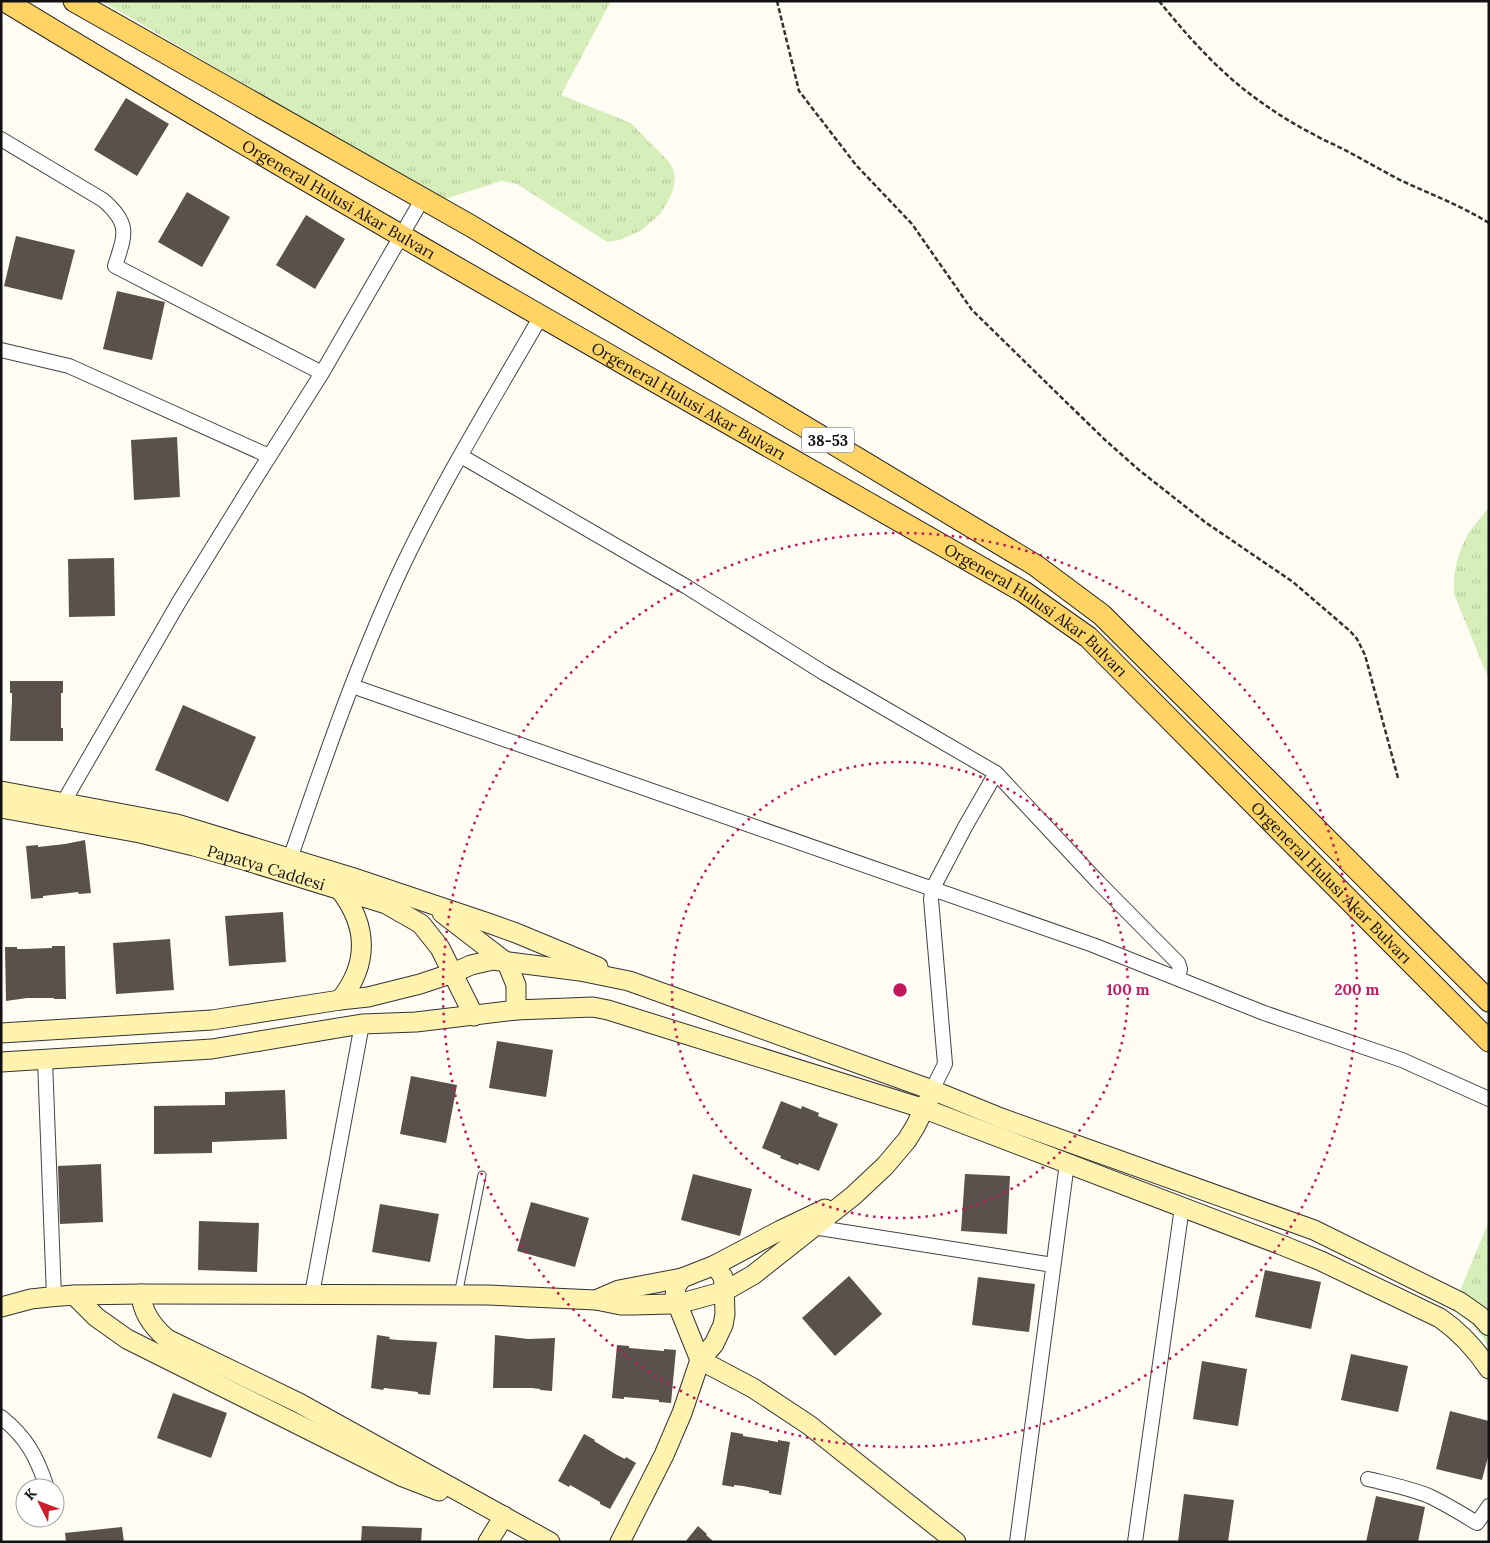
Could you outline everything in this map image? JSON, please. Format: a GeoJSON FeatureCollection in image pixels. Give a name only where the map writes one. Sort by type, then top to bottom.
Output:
{"type":"FeatureCollection","features":[{"type":"Feature","properties":{"kind":"main road","name":"Orgeneral Hulusi Akar Bulvarı"},"geometry":{"type":"LineString","coordinates":[[5,1],[182,108],[401,236],[1024,592],[1088,637],[1489,1041]]}},
{"type":"Feature","properties":{"kind":"main road","name":"Orgeneral Hulusi Akar Bulvarı"},"geometry":{"type":"LineString","coordinates":[[74,1],[471,226],[1035,565],[1102,615],[1489,1001]]}},
{"type":"Feature","properties":{"kind":"street"},"geometry":{"type":"LineString","coordinates":[[1,139],[103,200],[111,207],[118,215],[125,232],[115,266],[322,373]]}},
{"type":"Feature","properties":{"kind":"street"},"geometry":{"type":"LineString","coordinates":[[63,803],[179,602],[322,373],[423,198]]}},
{"type":"Feature","properties":{"kind":"street"},"geometry":{"type":"LineString","coordinates":[[290,859],[321,768],[352,686],[403,566],[433,505],[541,316]]}},
{"type":"Feature","properties":{"kind":"street"},"geometry":{"type":"LineString","coordinates":[[1,350],[69,366],[269,456]]}},
{"type":"Feature","properties":{"kind":"street"},"geometry":{"type":"LineString","coordinates":[[461,456],[687,588],[824,673],[996,773],[1178,962],[1180,969],[1178,978]]}},
{"type":"Feature","properties":{"kind":"street"},"geometry":{"type":"LineString","coordinates":[[352,686],[1093,945],[1264,1012],[1402,1060],[1489,1098]]}},
{"type":"Feature","properties":{"kind":"street"},"geometry":{"type":"LineString","coordinates":[[1,1307],[31,1299],[74,1295],[141,1294],[458,1295],[596,1300],[627,1305],[676,1303],[707,1297],[724,1291],[753,1275],[853,1196],[885,1166],[907,1140],[925,1109],[945,1064],[931,899],[933,888],[996,773]]}},
{"type":"Feature","properties":{"kind":"street","name":"Papatya Caddesi"},"geometry":{"type":"LineString","coordinates":[[1,791],[177,824],[516,933],[629,981]]}},
{"type":"Feature","properties":{"kind":"street","name":"Papatya Caddesi"},"geometry":{"type":"LineString","coordinates":[[1,808],[140,833],[194,846],[247,860],[386,904],[421,924],[440,948],[474,1016]]}},
{"type":"Feature","properties":{"kind":"street"},"geometry":{"type":"LineString","coordinates":[[340,890],[355,913],[362,939],[362,953],[359,966],[348,990],[340,1000]]}},
{"type":"Feature","properties":{"kind":"street"},"geometry":{"type":"LineString","coordinates":[[430,904],[507,962],[516,985],[516,1010]]}},
{"type":"Feature","properties":{"kind":"street"},"geometry":{"type":"LineString","coordinates":[[1,1033],[212,1020],[368,997],[420,984],[471,965],[493,960],[580,971],[629,981],[932,1090],[1001,1118],[1314,1230],[1460,1302],[1480,1316],[1489,1326]]}},
{"type":"Feature","properties":{"kind":"street"},"geometry":{"type":"LineString","coordinates":[[1,1062],[212,1048],[362,1024],[416,1022],[516,1010],[593,1007],[608,1010],[925,1109],[1320,1260],[1440,1318],[1466,1339],[1489,1369]]}},
{"type":"Feature","properties":{"kind":"street"},"geometry":{"type":"LineString","coordinates":[[312,1294],[362,1024]]}},
{"type":"Feature","properties":{"kind":"street"},"geometry":{"type":"LineString","coordinates":[[45,1060],[54,1297]]}},
{"type":"Feature","properties":{"kind":"street"},"geometry":{"type":"LineString","coordinates":[[1017,1542],[1067,1163]]}},
{"type":"Feature","properties":{"kind":"street"},"geometry":{"type":"LineString","coordinates":[[596,1300],[619,1290],[682,1278],[716,1265],[781,1230],[853,1196]]}},
{"type":"Feature","properties":{"kind":"street"},"geometry":{"type":"LineString","coordinates":[[1135,1542],[1182,1207]]}},
{"type":"Feature","properties":{"kind":"street"},"geometry":{"type":"LineString","coordinates":[[813,1227],[1053,1265]]}},
{"type":"Feature","properties":{"kind":"street"},"geometry":{"type":"LineString","coordinates":[[620,1542],[672,1436],[700,1360],[714,1344],[723,1325],[725,1314],[723,1278],[716,1265]]}},
{"type":"Feature","properties":{"kind":"street"},"geometry":{"type":"LineString","coordinates":[[682,1278],[675,1292],[676,1303],[700,1360],[753,1388],[810,1425],[956,1542]]}},
{"type":"Feature","properties":{"kind":"street"},"geometry":{"type":"LineString","coordinates":[[141,1294],[146,1316],[167,1339],[299,1403],[550,1542]]}},
{"type":"Feature","properties":{"kind":"street"},"geometry":{"type":"LineString","coordinates":[[74,1295],[96,1317],[127,1340],[403,1477],[504,1516]]}},
{"type":"Feature","properties":{"kind":"street"},"geometry":{"type":"LineString","coordinates":[[1,1418],[16,1430],[33,1452],[44,1478]]}},
{"type":"Feature","properties":{"kind":"street"},"geometry":{"type":"LineString","coordinates":[[1368,1479],[1404,1487],[1428,1495],[1477,1523],[1489,1506]]}},
{"type":"Feature","properties":{"kind":"street"},"geometry":{"type":"LineString","coordinates":[[488,1542],[504,1516]]}},
{"type":"Feature","properties":{"kind":"lane"},"geometry":{"type":"LineString","coordinates":[[458,1295],[482,1175]]}},
{"type":"Feature","properties":{"kind":"path"},"geometry":{"type":"LineString","coordinates":[[777,1],[799,91],[856,165],[912,224],[972,310],[1104,439],[1140,470],[1205,522],[1293,582],[1357,639],[1365,655],[1398,778]]}},
{"type":"Feature","properties":{"kind":"path"},"geometry":{"type":"LineString","coordinates":[[1159,1],[1190,38],[1216,64],[1244,89],[1269,107],[1314,135],[1401,180],[1452,202],[1489,223]]}},
{"type":"Feature","properties":{"kind":"green space"},"geometry":{"type":"Polygon","coordinates":[[[102,1],[611,1],[561,95],[631,123],[669,162],[675,177],[673,190],[660,214],[642,230],[620,240],[607,242],[517,184],[501,181],[442,200],[102,1]]]}},
{"type":"Feature","properties":{"kind":"green space"},"geometry":{"type":"Polygon","coordinates":[[[1489,507],[1489,680],[1454,594],[1454,577],[1462,546],[1469,532],[1489,507]]]}},
{"type":"Feature","properties":{"kind":"green space"},"geometry":{"type":"Polygon","coordinates":[[[1489,1221],[1489,1348],[1474,1326],[1452,1310],[1489,1221]]]}},
{"type":"Feature","properties":{"kind":"building"},"geometry":{"type":"Polygon","coordinates":[[[126,98],[169,124],[137,176],[94,150],[126,98]]]}},
{"type":"Feature","properties":{"kind":"building"},"geometry":{"type":"Polygon","coordinates":[[[187,192],[230,217],[202,267],[158,242],[187,192]]]}},
{"type":"Feature","properties":{"kind":"building"},"geometry":{"type":"Polygon","coordinates":[[[306,215],[345,239],[315,289],[276,265],[306,215]]]}},
{"type":"Feature","properties":{"kind":"building"},"geometry":{"type":"Polygon","coordinates":[[[16,236],[75,250],[62,300],[4,286],[16,236]]]}},
{"type":"Feature","properties":{"kind":"building"},"geometry":{"type":"Polygon","coordinates":[[[117,291],[165,302],[152,360],[103,349],[117,291]]]}},
{"type":"Feature","properties":{"kind":"building"},"geometry":{"type":"Polygon","coordinates":[[[177,437],[180,497],[134,500],[131,440],[177,437]]]}},
{"type":"Feature","properties":{"kind":"building"},"geometry":{"type":"Polygon","coordinates":[[[114,558],[115,616],[69,617],[68,559],[114,558]]]}},
{"type":"Feature","properties":{"kind":"building"},"geometry":{"type":"Polygon","coordinates":[[[10,681],[63,681],[61,728],[63,728],[63,741],[10,741],[12,693],[10,693],[10,681]]]}},
{"type":"Feature","properties":{"kind":"building"},"geometry":{"type":"Polygon","coordinates":[[[183,705],[256,737],[228,802],[155,770],[183,705]]]}},
{"type":"Feature","properties":{"kind":"building"},"geometry":{"type":"Polygon","coordinates":[[[85,840],[91,893],[79,894],[78,892],[31,899],[26,846],[38,845],[38,847],[85,840]]]}},
{"type":"Feature","properties":{"kind":"building"},"geometry":{"type":"Polygon","coordinates":[[[283,912],[286,962],[229,966],[225,916],[283,912]]]}},
{"type":"Feature","properties":{"kind":"building"},"geometry":{"type":"Polygon","coordinates":[[[170,939],[174,990],[116,994],[113,943],[170,939]]]}},
{"type":"Feature","properties":{"kind":"building"},"geometry":{"type":"Polygon","coordinates":[[[52,946],[65,946],[66,999],[27,998],[6,1001],[5,947],[25,949],[52,948],[52,946]]]}},
{"type":"Feature","properties":{"kind":"building"},"geometry":{"type":"Polygon","coordinates":[[[497,1041],[553,1050],[546,1097],[489,1088],[497,1041]]]}},
{"type":"Feature","properties":{"kind":"building"},"geometry":{"type":"Polygon","coordinates":[[[411,1076],[457,1085],[446,1143],[400,1134],[411,1076]]]}},
{"type":"Feature","properties":{"kind":"building"},"geometry":{"type":"Polygon","coordinates":[[[285,1090],[287,1139],[212,1142],[212,1153],[154,1154],[154,1106],[225,1105],[225,1092],[285,1090]]]}},
{"type":"Feature","properties":{"kind":"building"},"geometry":{"type":"Polygon","coordinates":[[[781,1101],[801,1109],[802,1106],[819,1113],[818,1116],[838,1124],[819,1171],[780,1158],[781,1156],[762,1148],[781,1101]]]}},
{"type":"Feature","properties":{"kind":"building"},"geometry":{"type":"Polygon","coordinates":[[[101,1164],[103,1222],[60,1224],[58,1166],[101,1164]]]}},
{"type":"Feature","properties":{"kind":"building"},"geometry":{"type":"Polygon","coordinates":[[[693,1174],[752,1189],[740,1236],[681,1220],[693,1174]]]}},
{"type":"Feature","properties":{"kind":"building"},"geometry":{"type":"Polygon","coordinates":[[[965,1174],[1010,1176],[1007,1234],[961,1231],[965,1174]]]}},
{"type":"Feature","properties":{"kind":"building"},"geometry":{"type":"Polygon","coordinates":[[[531,1202],[589,1218],[575,1267],[517,1251],[531,1202]]]}},
{"type":"Feature","properties":{"kind":"building"},"geometry":{"type":"Polygon","coordinates":[[[380,1204],[439,1214],[430,1262],[372,1252],[380,1204]]]}},
{"type":"Feature","properties":{"kind":"building"},"geometry":{"type":"Polygon","coordinates":[[[199,1221],[259,1223],[257,1272],[198,1270],[199,1221]]]}},
{"type":"Feature","properties":{"kind":"building"},"geometry":{"type":"Polygon","coordinates":[[[1265,1270],[1321,1282],[1311,1329],[1255,1317],[1265,1270]]]}},
{"type":"Feature","properties":{"kind":"building"},"geometry":{"type":"Polygon","coordinates":[[[849,1276],[882,1314],[835,1356],[802,1318],[849,1276]]]}},
{"type":"Feature","properties":{"kind":"building"},"geometry":{"type":"Polygon","coordinates":[[[978,1277],[1035,1284],[1029,1332],[972,1325],[978,1277]]]}},
{"type":"Feature","properties":{"kind":"building"},"geometry":{"type":"Polygon","coordinates":[[[377,1335],[390,1337],[389,1339],[437,1342],[430,1395],[410,1391],[371,1388],[377,1335]]]}},
{"type":"Feature","properties":{"kind":"building"},"geometry":{"type":"Polygon","coordinates":[[[495,1335],[528,1339],[555,1338],[552,1391],[532,1388],[493,1388],[495,1335]]]}},
{"type":"Feature","properties":{"kind":"building"},"geometry":{"type":"Polygon","coordinates":[[[617,1345],[664,1351],[664,1349],[676,1350],[671,1403],[624,1397],[624,1399],[612,1398],[617,1345]]]}},
{"type":"Feature","properties":{"kind":"building"},"geometry":{"type":"Polygon","coordinates":[[[1351,1354],[1408,1366],[1398,1412],[1341,1400],[1351,1354]]]}},
{"type":"Feature","properties":{"kind":"building"},"geometry":{"type":"Polygon","coordinates":[[[1202,1361],[1247,1369],[1238,1426],[1193,1419],[1202,1361]]]}},
{"type":"Feature","properties":{"kind":"building"},"geometry":{"type":"Polygon","coordinates":[[[173,1393],[227,1413],[211,1458],[157,1438],[173,1393]]]}},
{"type":"Feature","properties":{"kind":"building"},"geometry":{"type":"Polygon","coordinates":[[[1450,1411],[1489,1421],[1489,1453],[1482,1480],[1436,1469],[1450,1411]]]}},
{"type":"Feature","properties":{"kind":"building"},"geometry":{"type":"Polygon","coordinates":[[[731,1432],[778,1442],[778,1440],[790,1442],[781,1495],[743,1486],[722,1485],[731,1432]]]}},
{"type":"Feature","properties":{"kind":"building"},"geometry":{"type":"Polygon","coordinates":[[[584,1434],[617,1455],[625,1459],[626,1457],[636,1463],[610,1509],[570,1485],[569,1487],[558,1481],[584,1434]]]}},
{"type":"Feature","properties":{"kind":"building"},"geometry":{"type":"Polygon","coordinates":[[[1184,1494],[1234,1500],[1228,1542],[1178,1542],[1184,1494]]]}},
{"type":"Feature","properties":{"kind":"building"},"geometry":{"type":"Polygon","coordinates":[[[1376,1496],[1425,1507],[1418,1542],[1366,1542],[1376,1496]]]}},
{"type":"Feature","properties":{"kind":"building"},"geometry":{"type":"Polygon","coordinates":[[[362,1526],[422,1528],[421,1542],[361,1542],[362,1526]]]}},
{"type":"Feature","properties":{"kind":"building"},"geometry":{"type":"Polygon","coordinates":[[[698,1526],[706,1535],[714,1542],[685,1542],[698,1526]]]}},
{"type":"Feature","properties":{"kind":"building"},"geometry":{"type":"Polygon","coordinates":[[[122,1527],[124,1542],[66,1542],[65,1533],[122,1527]]]}}]}
